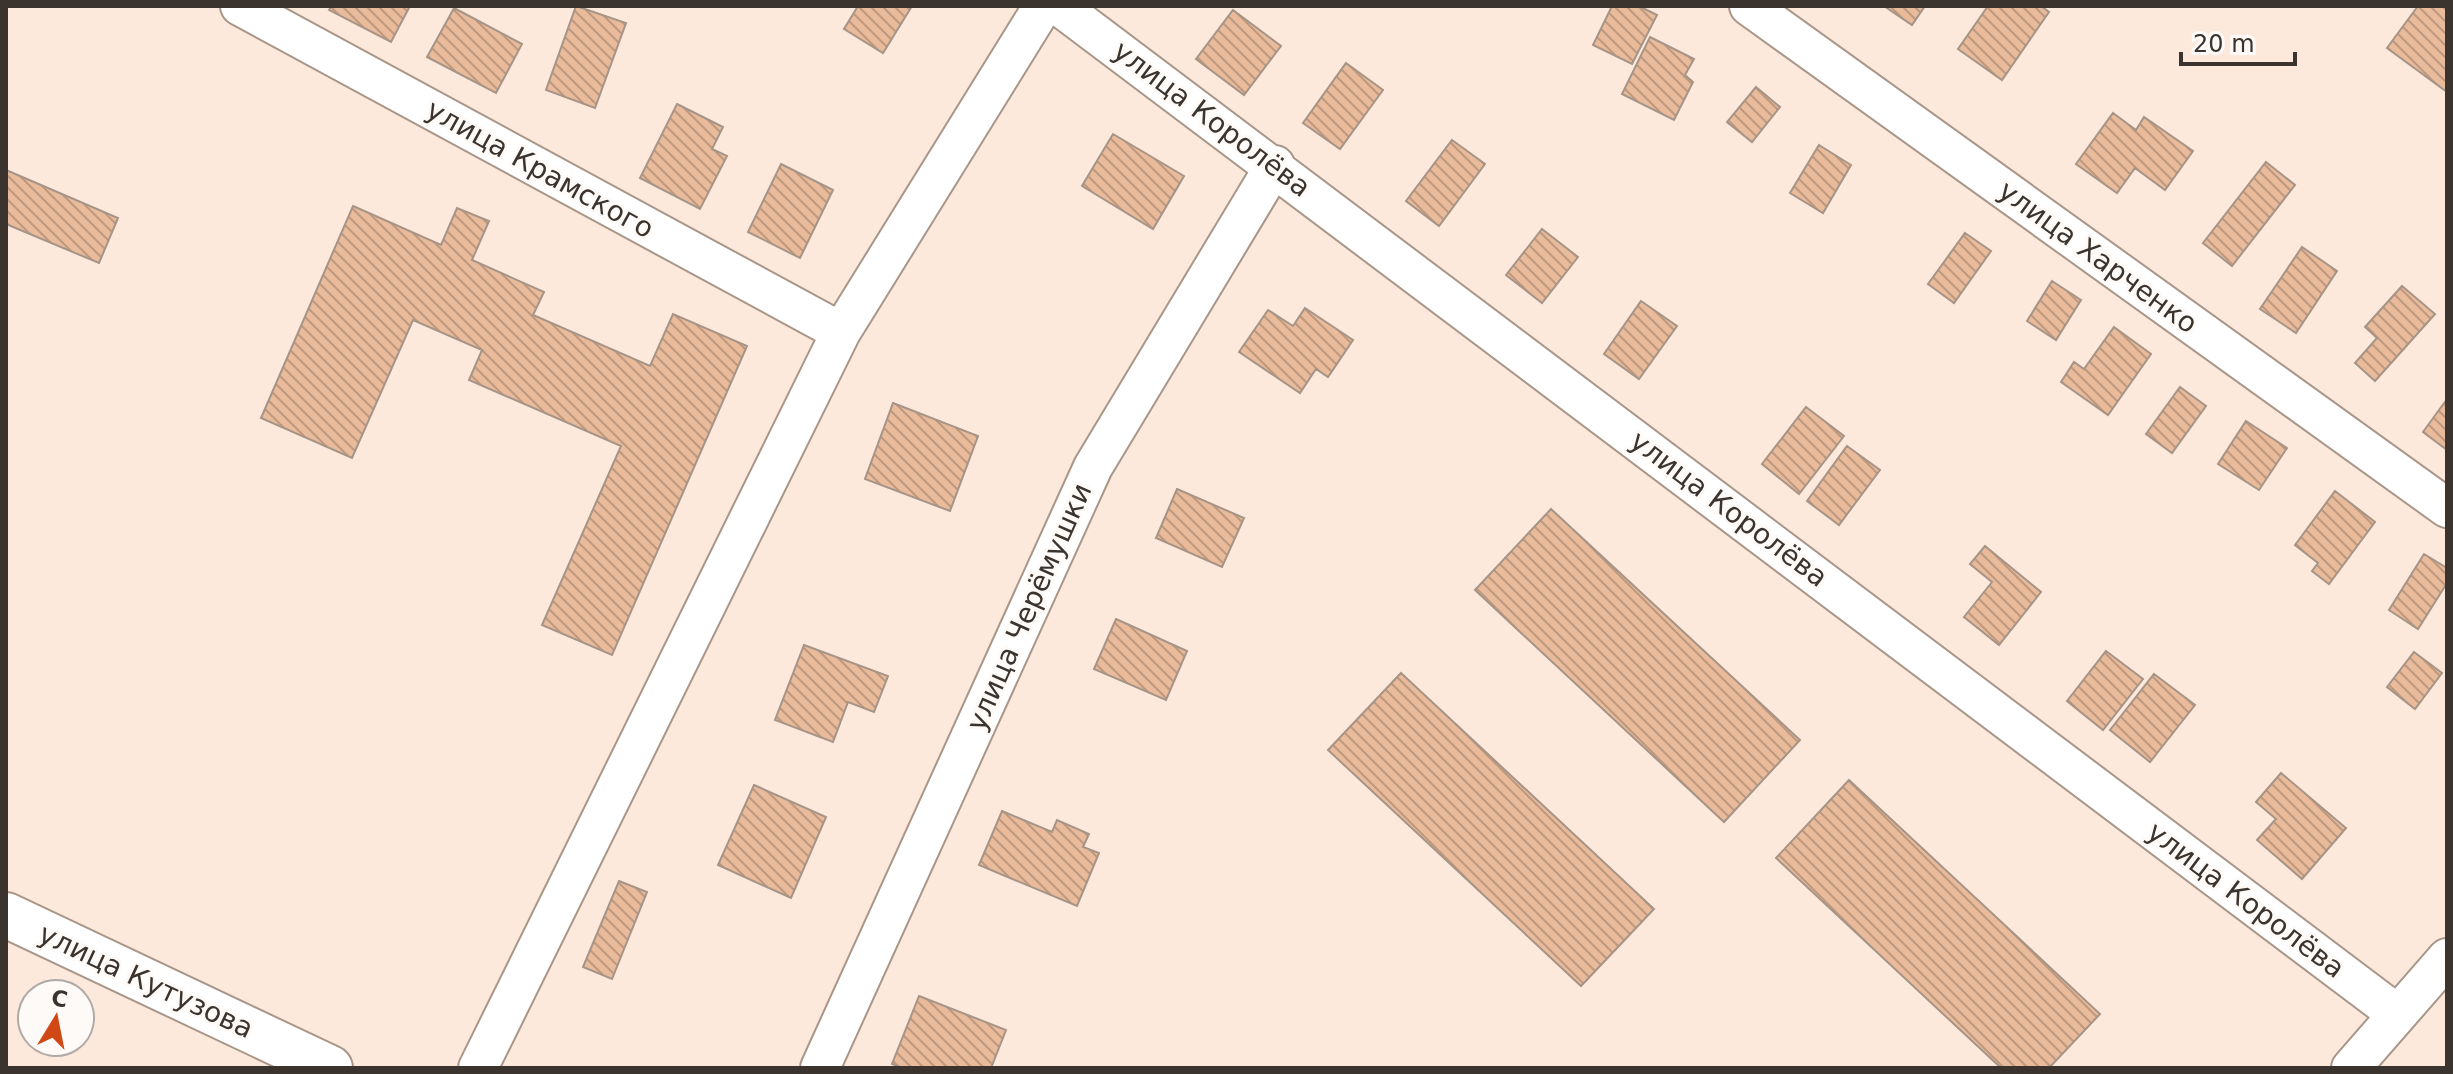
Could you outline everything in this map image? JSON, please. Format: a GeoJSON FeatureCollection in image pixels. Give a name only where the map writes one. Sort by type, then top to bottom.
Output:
{"type":"FeatureCollection","features":[{"type":"Feature","properties":{"kind":"main road","name":"улица Кутузова"},"geometry":{"type":"LineString","coordinates":[[6,915],[330,1068]]}},
{"type":"Feature","properties":{"kind":"street","name":"улица Крамского"},"geometry":{"type":"LineString","coordinates":[[240,6],[841,332]]}},
{"type":"Feature","properties":{"kind":"street"},"geometry":{"type":"LineString","coordinates":[[478,1068],[841,332],[1043,6]]}},
{"type":"Feature","properties":{"kind":"street","name":"улица Королёва"},"geometry":{"type":"LineString","coordinates":[[1059,6],[1275,165],[2397,1014]]}},
{"type":"Feature","properties":{"kind":"street","name":"улица Харченко"},"geometry":{"type":"LineString","coordinates":[[1749,6],[2447,508]]}},
{"type":"Feature","properties":{"kind":"street","name":"улица Черёмушки"},"geometry":{"type":"LineString","coordinates":[[820,1068],[1093,467],[1275,165]]}},
{"type":"Feature","properties":{"kind":"street"},"geometry":{"type":"LineString","coordinates":[[2351,1068],[2447,958]]}},
{"type":"Feature","properties":{"kind":"building"},"geometry":{"type":"Polygon","coordinates":[[[332,6],[410,6],[391,42],[329,10],[332,6]]]}},
{"type":"Feature","properties":{"kind":"building"},"geometry":{"type":"Polygon","coordinates":[[[576,6],[626,23],[595,108],[546,90],[576,6]]]}},
{"type":"Feature","properties":{"kind":"building"},"geometry":{"type":"Polygon","coordinates":[[[858,6],[912,6],[883,53],[844,29],[858,6]]]}},
{"type":"Feature","properties":{"kind":"building"},"geometry":{"type":"Polygon","coordinates":[[[1612,6],[1639,6],[1657,15],[1632,64],[1593,45],[1612,6]]]}},
{"type":"Feature","properties":{"kind":"building"},"geometry":{"type":"Polygon","coordinates":[[[1884,6],[1925,6],[1912,25],[1884,6]]]}},
{"type":"Feature","properties":{"kind":"building"},"geometry":{"type":"Polygon","coordinates":[[[1988,6],[2041,6],[2049,12],[2002,80],[1958,49],[1988,6]]]}},
{"type":"Feature","properties":{"kind":"building"},"geometry":{"type":"Polygon","coordinates":[[[2418,6],[2447,6],[2447,92],[2387,48],[2418,6]]]}},
{"type":"Feature","properties":{"kind":"building"},"geometry":{"type":"Polygon","coordinates":[[[454,8],[522,44],[496,93],[427,57],[454,8]]]}},
{"type":"Feature","properties":{"kind":"building"},"geometry":{"type":"Polygon","coordinates":[[[1233,10],[1281,46],[1244,95],[1196,59],[1233,10]]]}},
{"type":"Feature","properties":{"kind":"building"},"geometry":{"type":"Polygon","coordinates":[[[1650,37],[1694,59],[1685,75],[1693,82],[1674,120],[1622,94],[1650,37]]]}},
{"type":"Feature","properties":{"kind":"building"},"geometry":{"type":"Polygon","coordinates":[[[1346,63],[1383,90],[1340,149],[1303,123],[1346,63]]]}},
{"type":"Feature","properties":{"kind":"building"},"geometry":{"type":"Polygon","coordinates":[[[1756,87],[1780,107],[1752,142],[1727,122],[1756,87]]]}},
{"type":"Feature","properties":{"kind":"building"},"geometry":{"type":"Polygon","coordinates":[[[677,104],[723,127],[712,149],[727,156],[700,209],[640,178],[677,104]]]}},
{"type":"Feature","properties":{"kind":"building"},"geometry":{"type":"Polygon","coordinates":[[[2113,113],[2136,130],[2144,117],[2193,151],[2165,190],[2135,168],[2117,193],[2076,164],[2113,113]]]}},
{"type":"Feature","properties":{"kind":"building"},"geometry":{"type":"Polygon","coordinates":[[[1113,134],[1184,176],[1153,229],[1082,186],[1113,134]]]}},
{"type":"Feature","properties":{"kind":"building"},"geometry":{"type":"Polygon","coordinates":[[[1452,140],[1485,164],[1439,226],[1406,201],[1452,140]]]}},
{"type":"Feature","properties":{"kind":"building"},"geometry":{"type":"Polygon","coordinates":[[[1819,145],[1851,165],[1823,213],[1790,193],[1819,145]]]}},
{"type":"Feature","properties":{"kind":"building"},"geometry":{"type":"Polygon","coordinates":[[[2266,162],[2295,185],[2232,266],[2203,243],[2266,162]]]}},
{"type":"Feature","properties":{"kind":"building"},"geometry":{"type":"Polygon","coordinates":[[[781,164],[833,190],[800,258],[748,232],[781,164]]]}},
{"type":"Feature","properties":{"kind":"building"},"geometry":{"type":"Polygon","coordinates":[[[6,170],[118,218],[99,263],[6,224],[6,170]]]}},
{"type":"Feature","properties":{"kind":"building"},"geometry":{"type":"Polygon","coordinates":[[[353,206],[441,245],[457,208],[489,221],[472,260],[544,292],[533,315],[650,366],[673,314],[747,346],[612,655],[542,625],[621,446],[469,380],[482,350],[413,320],[352,458],[261,418],[353,206]]]}},
{"type":"Feature","properties":{"kind":"building"},"geometry":{"type":"Polygon","coordinates":[[[1542,229],[1578,257],[1542,303],[1506,275],[1542,229]]]}},
{"type":"Feature","properties":{"kind":"building"},"geometry":{"type":"Polygon","coordinates":[[[1965,233],[1991,251],[1954,303],[1928,284],[1965,233]]]}},
{"type":"Feature","properties":{"kind":"building"},"geometry":{"type":"Polygon","coordinates":[[[2302,247],[2337,271],[2296,333],[2260,309],[2302,247]]]}},
{"type":"Feature","properties":{"kind":"building"},"geometry":{"type":"Polygon","coordinates":[[[2052,281],[2081,300],[2056,340],[2027,321],[2052,281]]]}},
{"type":"Feature","properties":{"kind":"building"},"geometry":{"type":"Polygon","coordinates":[[[2402,286],[2435,314],[2375,381],[2355,363],[2377,338],[2365,327],[2402,286]]]}},
{"type":"Feature","properties":{"kind":"building"},"geometry":{"type":"Polygon","coordinates":[[[1641,301],[1677,326],[1639,379],[1604,354],[1641,301]]]}},
{"type":"Feature","properties":{"kind":"building"},"geometry":{"type":"Polygon","coordinates":[[[1305,308],[1353,340],[1328,377],[1316,369],[1300,393],[1239,352],[1268,310],[1293,326],[1305,308]]]}},
{"type":"Feature","properties":{"kind":"building"},"geometry":{"type":"Polygon","coordinates":[[[2114,327],[2151,354],[2108,415],[2061,382],[2074,362],[2084,369],[2114,327]]]}},
{"type":"Feature","properties":{"kind":"building"},"geometry":{"type":"Polygon","coordinates":[[[2180,387],[2206,406],[2172,453],[2146,434],[2180,387]]]}},
{"type":"Feature","properties":{"kind":"building"},"geometry":{"type":"Polygon","coordinates":[[[2447,399],[2447,450],[2423,432],[2447,399]]]}},
{"type":"Feature","properties":{"kind":"building"},"geometry":{"type":"Polygon","coordinates":[[[893,403],[978,436],[950,511],[865,479],[893,403]]]}},
{"type":"Feature","properties":{"kind":"building"},"geometry":{"type":"Polygon","coordinates":[[[1806,407],[1844,436],[1799,494],[1762,464],[1806,407]]]}},
{"type":"Feature","properties":{"kind":"building"},"geometry":{"type":"Polygon","coordinates":[[[2246,421],[2287,448],[2259,490],[2218,464],[2246,421]]]}},
{"type":"Feature","properties":{"kind":"building"},"geometry":{"type":"Polygon","coordinates":[[[1847,446],[1880,470],[1839,525],[1807,501],[1847,446]]]}},
{"type":"Feature","properties":{"kind":"building"},"geometry":{"type":"Polygon","coordinates":[[[1177,489],[1244,518],[1222,567],[1156,538],[1177,489]]]}},
{"type":"Feature","properties":{"kind":"building"},"geometry":{"type":"Polygon","coordinates":[[[2335,491],[2375,522],[2329,584],[2312,571],[2318,563],[2295,545],[2335,491]]]}},
{"type":"Feature","properties":{"kind":"building"},"geometry":{"type":"Polygon","coordinates":[[[1551,509],[1800,740],[1724,822],[1475,590],[1551,509]]]}},
{"type":"Feature","properties":{"kind":"building"},"geometry":{"type":"Polygon","coordinates":[[[1985,546],[2041,592],[1999,645],[1964,617],[1992,582],[1970,564],[1985,546]]]}},
{"type":"Feature","properties":{"kind":"building"},"geometry":{"type":"Polygon","coordinates":[[[2424,554],[2447,568],[2447,583],[2418,629],[2389,610],[2424,554]]]}},
{"type":"Feature","properties":{"kind":"building"},"geometry":{"type":"Polygon","coordinates":[[[1116,619],[1187,651],[1166,700],[1094,669],[1116,619]]]}},
{"type":"Feature","properties":{"kind":"building"},"geometry":{"type":"Polygon","coordinates":[[[804,645],[888,676],[874,712],[848,702],[833,742],[775,720],[804,645]]]}},
{"type":"Feature","properties":{"kind":"building"},"geometry":{"type":"Polygon","coordinates":[[[2106,651],[2143,679],[2103,730],[2067,701],[2106,651]]]}},
{"type":"Feature","properties":{"kind":"building"},"geometry":{"type":"Polygon","coordinates":[[[2414,652],[2442,673],[2415,709],[2387,687],[2414,652]]]}},
{"type":"Feature","properties":{"kind":"building"},"geometry":{"type":"Polygon","coordinates":[[[1401,673],[1654,909],[1581,986],[1328,750],[1401,673]]]}},
{"type":"Feature","properties":{"kind":"building"},"geometry":{"type":"Polygon","coordinates":[[[2154,674],[2195,705],[2150,762],[2110,730],[2154,674]]]}},
{"type":"Feature","properties":{"kind":"building"},"geometry":{"type":"Polygon","coordinates":[[[2281,773],[2346,828],[2302,879],[2257,840],[2276,819],[2256,802],[2281,773]]]}},
{"type":"Feature","properties":{"kind":"building"},"geometry":{"type":"Polygon","coordinates":[[[1849,780],[2100,1014],[2049,1068],[2001,1068],[1776,858],[1849,780]]]}},
{"type":"Feature","properties":{"kind":"building"},"geometry":{"type":"Polygon","coordinates":[[[754,785],[826,817],[791,898],[718,865],[754,785]]]}},
{"type":"Feature","properties":{"kind":"building"},"geometry":{"type":"Polygon","coordinates":[[[1002,811],[1052,832],[1057,820],[1089,834],[1083,847],[1099,853],[1077,906],[979,865],[1002,811]]]}},
{"type":"Feature","properties":{"kind":"building"},"geometry":{"type":"Polygon","coordinates":[[[619,881],[647,892],[612,979],[583,967],[619,881]]]}},
{"type":"Feature","properties":{"kind":"building"},"geometry":{"type":"Polygon","coordinates":[[[919,996],[1006,1030],[991,1068],[903,1068],[892,1064],[919,996]]]}}]}
